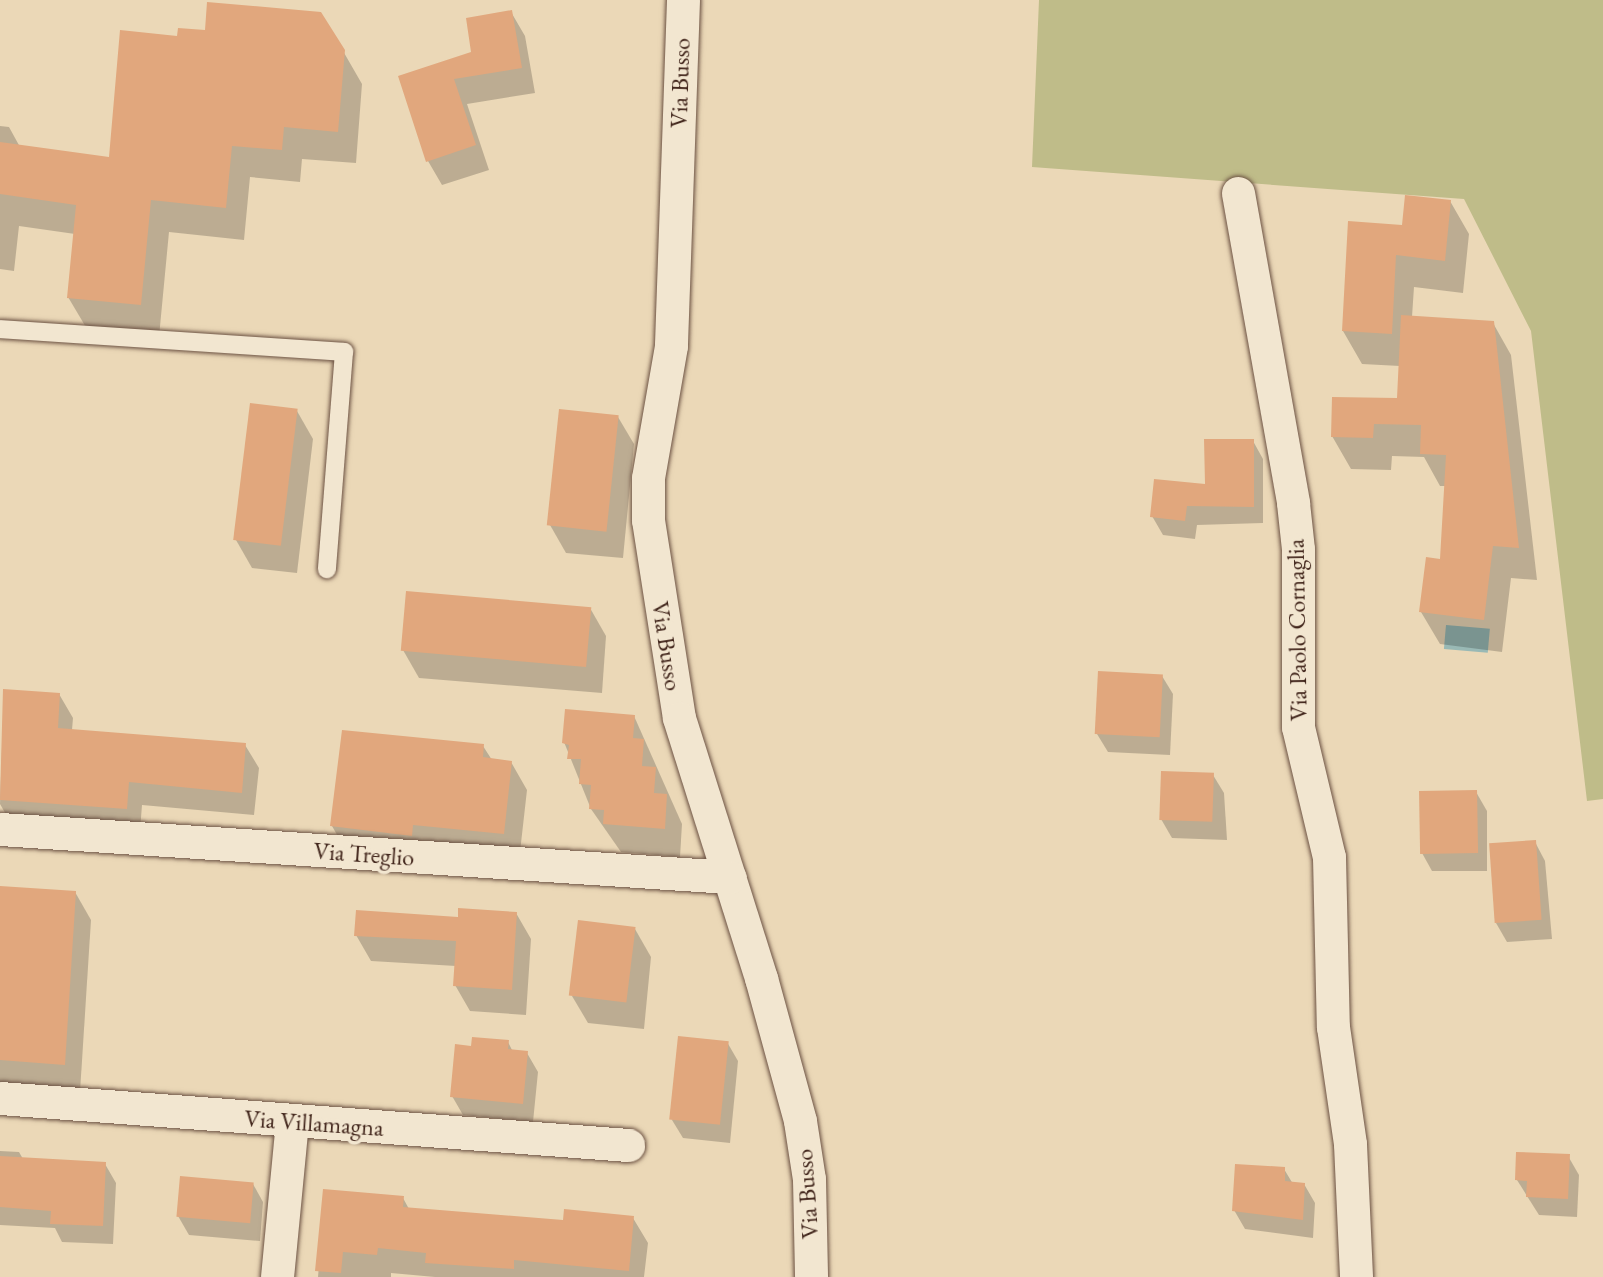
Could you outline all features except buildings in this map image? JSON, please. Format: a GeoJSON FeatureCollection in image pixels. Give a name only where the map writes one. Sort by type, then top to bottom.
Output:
{"type":"FeatureCollection","features":[{"type":"Feature","properties":{"kind":"street","name":"Via Busso"},"geometry":{"type":"LineString","coordinates":[[683,0],[671,345],[650,458],[647,511],[679,718],[729,877],[801,1128],[809,1179],[811,1277]]}},
{"type":"Feature","properties":{"kind":"street","name":"Via Paolo Cornaglia"},"geometry":{"type":"LineString","coordinates":[[1238,193],[1293,503],[1298,549],[1298,727],[1329,857],[1333,1027],[1350,1144],[1356,1277]]}},
{"type":"Feature","properties":{"kind":"street","name":"Via Treglio"},"geometry":{"type":"LineString","coordinates":[[0,829],[729,877]]}},
{"type":"Feature","properties":{"kind":"street","name":"Via Villamagna"},"geometry":{"type":"LineString","coordinates":[[0,1098],[292,1122],[628,1145]]}},
{"type":"Feature","properties":{"kind":"street"},"geometry":{"type":"LineString","coordinates":[[277,1277],[292,1122]]}},
{"type":"Feature","properties":{"kind":"lane"},"geometry":{"type":"LineString","coordinates":[[0,330],[344,352],[327,569]]}},
{"type":"Feature","properties":{"kind":"shaded area"},"geometry":{"type":"Polygon","coordinates":[[[1039,0],[1603,0],[1603,799],[1587,801],[1531,331],[1464,199],[1032,167],[1039,0]]]}},
{"type":"Feature","properties":{"kind":"water"},"geometry":{"type":"Polygon","coordinates":[[[1446,625],[1490,629],[1488,653],[1444,649],[1446,625]]]}}]}
